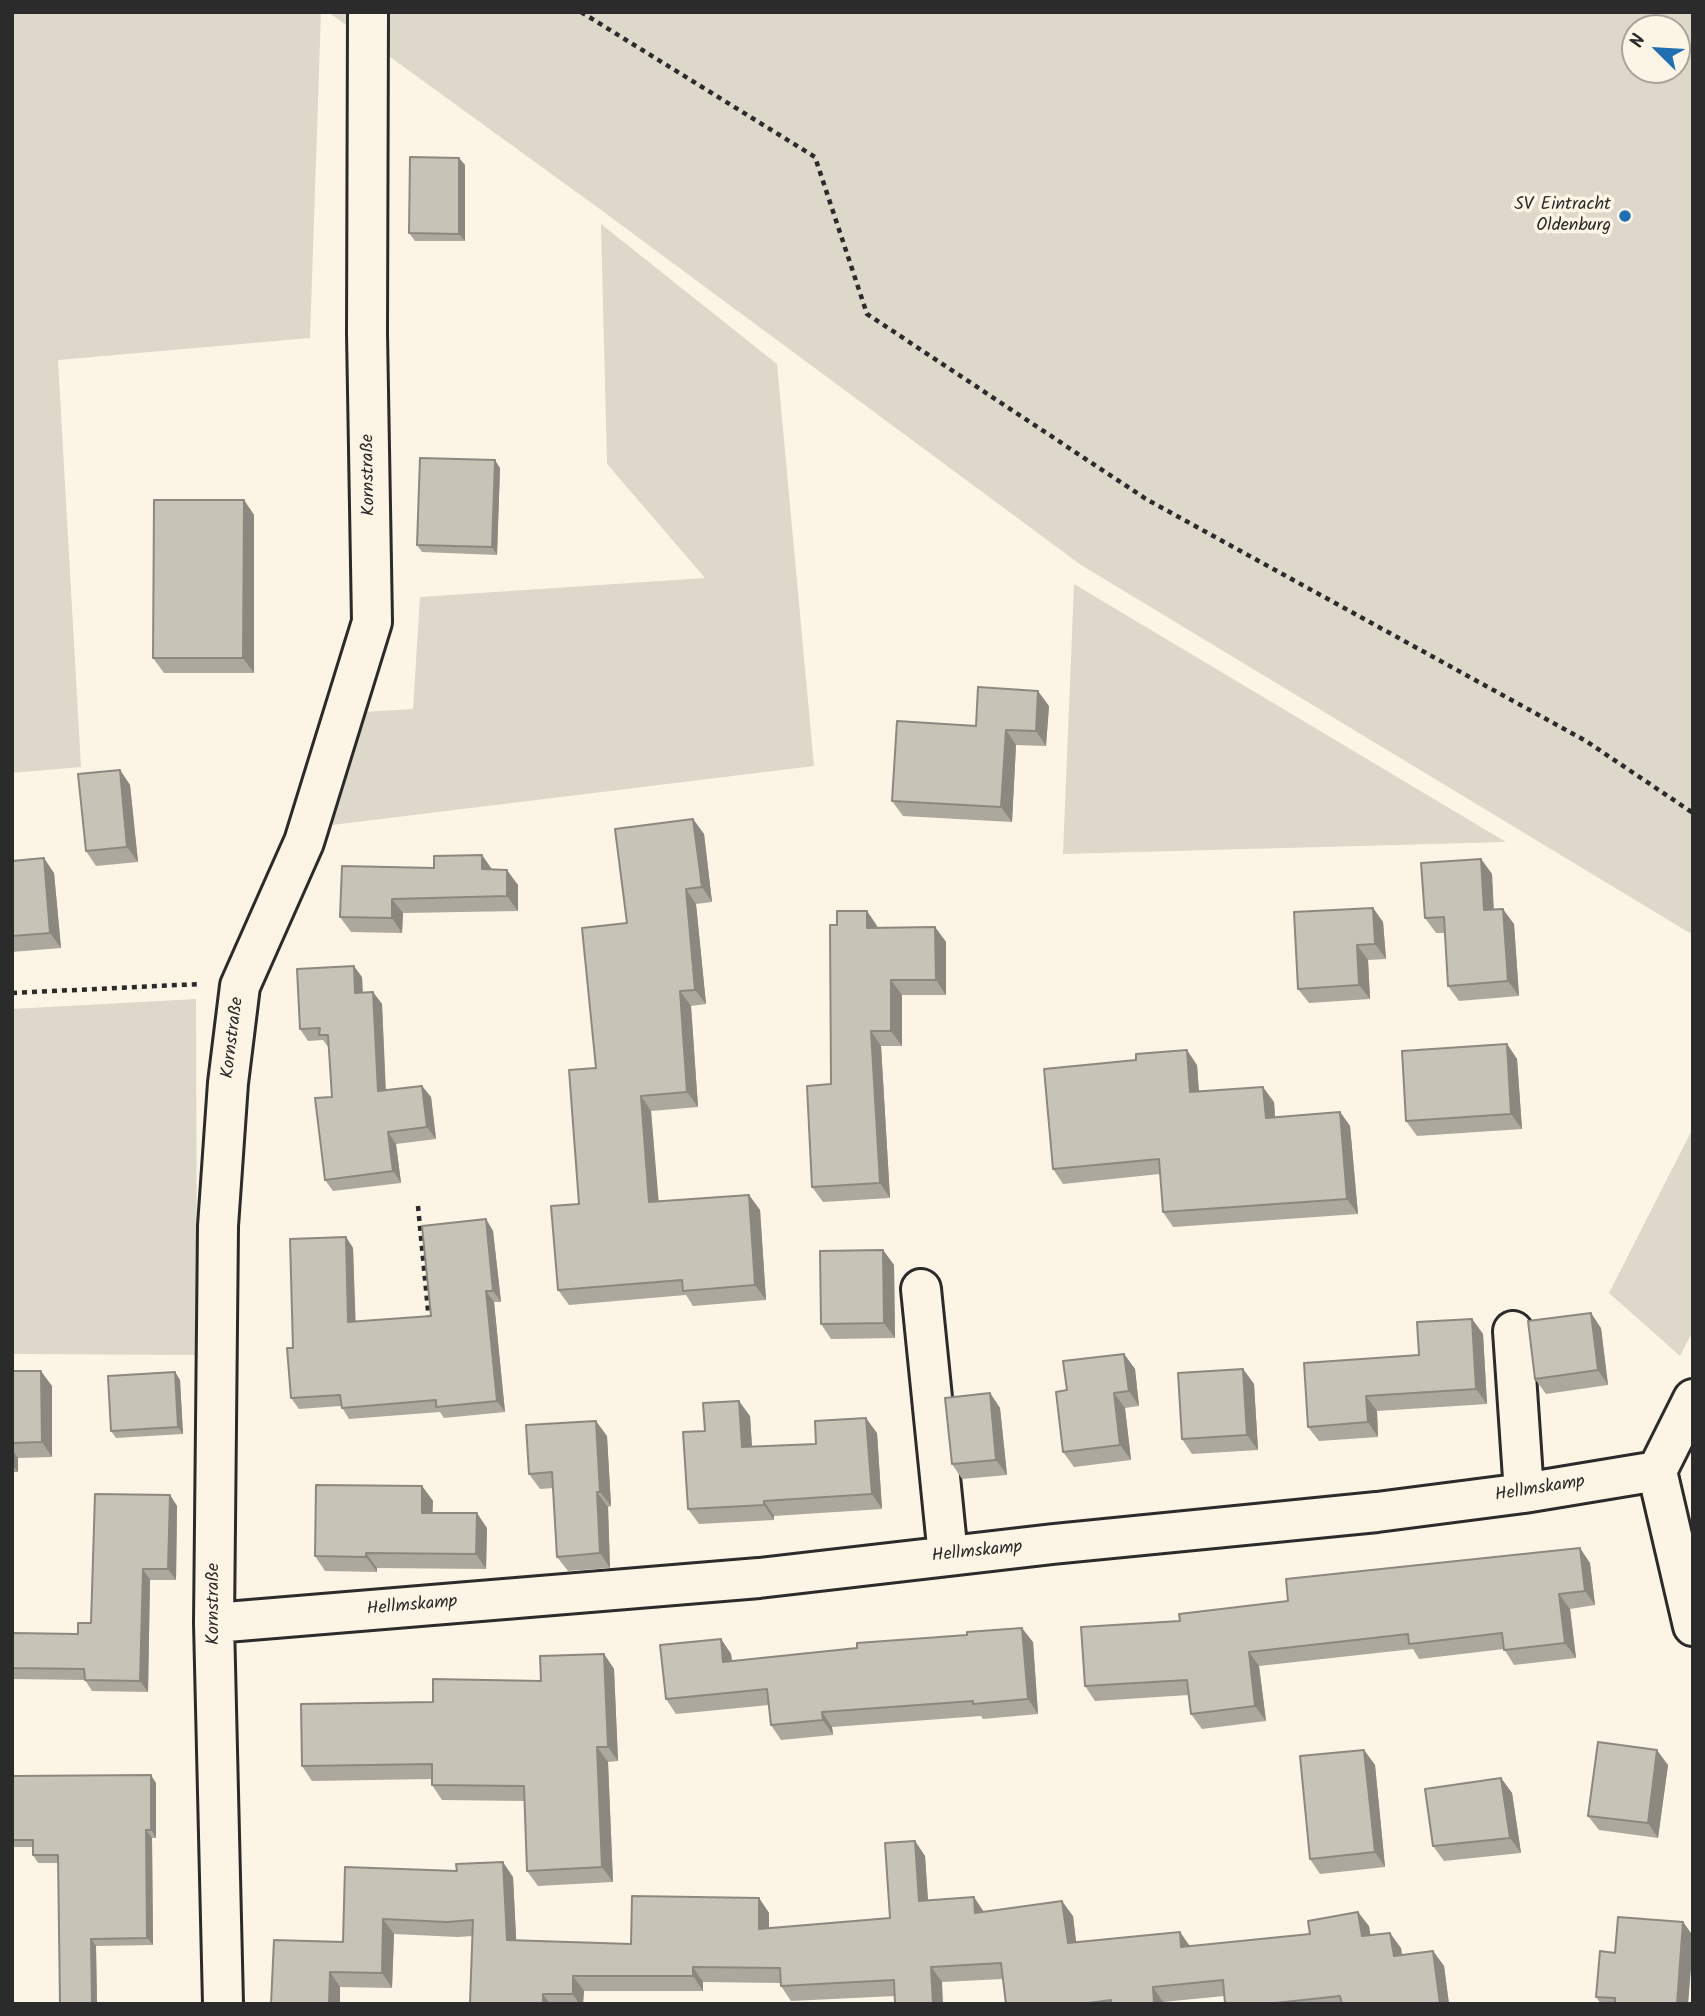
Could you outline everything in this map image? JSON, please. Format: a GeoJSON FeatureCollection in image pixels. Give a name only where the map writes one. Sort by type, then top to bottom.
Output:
{"type":"FeatureCollection","features":[{"type":"Feature","properties":{"kind":"street","name":"Kornstraße"},"geometry":{"type":"LineString","coordinates":[[223,2004],[214,1623],[218,1226],[228,1083],[240,986],[304,842],[372,622],[368,12]]}},
{"type":"Feature","properties":{"kind":"street"},"geometry":{"type":"LineString","coordinates":[[921,1289],[948,1556]]}},
{"type":"Feature","properties":{"kind":"street"},"geometry":{"type":"LineString","coordinates":[[1513,1331],[1524,1493]]}},
{"type":"Feature","properties":{"kind":"street"},"geometry":{"type":"LineString","coordinates":[[1693,1399],[1657,1471],[1693,1626]]}},
{"type":"Feature","properties":{"kind":"street","name":"Hellmskamp"},"geometry":{"type":"LineString","coordinates":[[214,1623],[745,1579],[1323,1518],[1524,1493],[1657,1471]]}},
{"type":"Feature","properties":{"kind":"path"},"geometry":{"type":"LineString","coordinates":[[581,12],[815,157],[867,314],[1146,499],[1586,741],[1693,813]]}},
{"type":"Feature","properties":{"kind":"path"},"geometry":{"type":"LineString","coordinates":[[12,993],[214,983],[240,986]]}},
{"type":"Feature","properties":{"kind":"path"},"geometry":{"type":"LineString","coordinates":[[418,1206],[430,1324]]}},
{"type":"Feature","properties":{"kind":"shaded area"},"geometry":{"type":"Polygon","coordinates":[[[12,12],[321,12],[310,338],[58,360],[81,767],[12,773],[12,12]]]}},
{"type":"Feature","properties":{"kind":"shaded area"},"geometry":{"type":"Polygon","coordinates":[[[328,12],[1693,12],[1693,935],[1081,565],[328,12]]]}},
{"type":"Feature","properties":{"kind":"shaded area"},"geometry":{"type":"Polygon","coordinates":[[[601,224],[777,364],[814,766],[332,825],[364,712],[413,709],[420,597],[705,578],[607,464],[601,224]]]}},
{"type":"Feature","properties":{"kind":"shaded area"},"geometry":{"type":"Polygon","coordinates":[[[1074,584],[1506,842],[1063,854],[1074,584]]]}},
{"type":"Feature","properties":{"kind":"shaded area"},"geometry":{"type":"Polygon","coordinates":[[[196,999],[197,1355],[12,1354],[12,1009],[196,999]]]}},
{"type":"Feature","properties":{"kind":"shaded area"},"geometry":{"type":"Polygon","coordinates":[[[1693,1128],[1693,1331],[1680,1356],[1609,1293],[1693,1128]]]}},
{"type":"Feature","properties":{"kind":"building"},"geometry":{"type":"Polygon","coordinates":[[[410,157],[459,158],[459,234],[409,233],[410,157]]]}},
{"type":"Feature","properties":{"kind":"building"},"geometry":{"type":"Polygon","coordinates":[[[420,458],[495,460],[492,547],[417,545],[420,458]]]}},
{"type":"Feature","properties":{"kind":"building"},"geometry":{"type":"Polygon","coordinates":[[[154,500],[244,500],[243,658],[153,658],[154,500]]]}},
{"type":"Feature","properties":{"kind":"building"},"geometry":{"type":"Polygon","coordinates":[[[978,687],[1038,691],[1036,731],[1006,730],[1001,807],[892,801],[897,721],[976,726],[978,687]]]}},
{"type":"Feature","properties":{"kind":"building"},"geometry":{"type":"Polygon","coordinates":[[[120,770],[127,847],[86,851],[78,774],[120,770]]]}},
{"type":"Feature","properties":{"kind":"building"},"geometry":{"type":"Polygon","coordinates":[[[693,819],[702,887],[686,889],[695,990],[680,991],[687,1092],[641,1096],[649,1202],[749,1195],[755,1285],[683,1291],[682,1280],[558,1290],[551,1206],[579,1204],[569,1070],[596,1068],[582,928],[627,923],[615,829],[693,819]]]}},
{"type":"Feature","properties":{"kind":"building"},"geometry":{"type":"Polygon","coordinates":[[[482,855],[482,869],[507,870],[507,896],[392,899],[392,918],[340,917],[342,866],[434,868],[434,856],[482,855]]]}},
{"type":"Feature","properties":{"kind":"building"},"geometry":{"type":"Polygon","coordinates":[[[44,858],[50,933],[12,936],[12,861],[44,858]]]}},
{"type":"Feature","properties":{"kind":"building"},"geometry":{"type":"Polygon","coordinates":[[[1481,859],[1484,910],[1503,909],[1508,981],[1448,986],[1444,917],[1425,918],[1421,863],[1481,859]]]}},
{"type":"Feature","properties":{"kind":"building"},"geometry":{"type":"Polygon","coordinates":[[[1373,908],[1375,944],[1357,945],[1359,985],[1298,989],[1294,912],[1373,908]]]}},
{"type":"Feature","properties":{"kind":"building"},"geometry":{"type":"Polygon","coordinates":[[[837,911],[867,911],[867,928],[935,927],[936,980],[891,980],[891,1031],[871,1031],[880,1183],[812,1187],[807,1086],[831,1084],[830,925],[837,925],[837,911]]]}},
{"type":"Feature","properties":{"kind":"building"},"geometry":{"type":"Polygon","coordinates":[[[354,966],[355,993],[373,992],[378,1091],[422,1086],[427,1127],[388,1132],[393,1171],[325,1180],[315,1098],[332,1097],[328,1035],[319,1035],[320,1028],[300,1029],[297,969],[354,966]]]}},
{"type":"Feature","properties":{"kind":"building"},"geometry":{"type":"Polygon","coordinates":[[[1507,1044],[1511,1114],[1406,1121],[1402,1051],[1507,1044]]]}},
{"type":"Feature","properties":{"kind":"building"},"geometry":{"type":"Polygon","coordinates":[[[1187,1050],[1190,1092],[1263,1087],[1266,1118],[1340,1112],[1347,1199],[1163,1212],[1159,1159],[1053,1169],[1044,1069],[1136,1060],[1136,1054],[1187,1050]]]}},
{"type":"Feature","properties":{"kind":"building"},"geometry":{"type":"Polygon","coordinates":[[[486,1219],[493,1291],[486,1291],[497,1401],[436,1407],[436,1400],[342,1408],[340,1395],[291,1398],[287,1348],[293,1348],[290,1239],[346,1237],[348,1322],[431,1316],[422,1226],[486,1219]]]}},
{"type":"Feature","properties":{"kind":"building"},"geometry":{"type":"Polygon","coordinates":[[[883,1250],[884,1323],[821,1324],[820,1251],[883,1250]]]}},
{"type":"Feature","properties":{"kind":"building"},"geometry":{"type":"Polygon","coordinates":[[[1591,1313],[1598,1370],[1535,1379],[1528,1321],[1591,1313]]]}},
{"type":"Feature","properties":{"kind":"building"},"geometry":{"type":"Polygon","coordinates":[[[1472,1319],[1476,1389],[1366,1396],[1368,1422],[1308,1427],[1304,1363],[1419,1355],[1417,1322],[1472,1319]]]}},
{"type":"Feature","properties":{"kind":"building"},"geometry":{"type":"Polygon","coordinates":[[[1124,1354],[1129,1391],[1114,1393],[1120,1445],[1063,1452],[1056,1392],[1067,1390],[1063,1361],[1124,1354]]]}},
{"type":"Feature","properties":{"kind":"building"},"geometry":{"type":"Polygon","coordinates":[[[1243,1369],[1247,1435],[1182,1439],[1178,1373],[1243,1369]]]}},
{"type":"Feature","properties":{"kind":"building"},"geometry":{"type":"Polygon","coordinates":[[[12,1371],[41,1371],[42,1442],[12,1443],[12,1371]]]}},
{"type":"Feature","properties":{"kind":"building"},"geometry":{"type":"Polygon","coordinates":[[[175,1372],[178,1427],[111,1431],[108,1376],[175,1372]]]}},
{"type":"Feature","properties":{"kind":"building"},"geometry":{"type":"Polygon","coordinates":[[[990,1393],[996,1460],[952,1464],[945,1398],[990,1393]]]}},
{"type":"Feature","properties":{"kind":"building"},"geometry":{"type":"Polygon","coordinates":[[[739,1401],[742,1447],[816,1444],[815,1421],[866,1418],[872,1494],[764,1501],[764,1505],[688,1509],[683,1432],[705,1431],[703,1403],[739,1401]]]}},
{"type":"Feature","properties":{"kind":"building"},"geometry":{"type":"Polygon","coordinates":[[[596,1421],[600,1553],[557,1557],[552,1472],[529,1474],[526,1425],[596,1421]]]}},
{"type":"Feature","properties":{"kind":"building"},"geometry":{"type":"Polygon","coordinates":[[[316,1485],[422,1486],[422,1513],[477,1513],[476,1554],[366,1553],[366,1557],[315,1556],[316,1485]]]}},
{"type":"Feature","properties":{"kind":"building"},"geometry":{"type":"Polygon","coordinates":[[[95,1494],[170,1495],[168,1569],[143,1569],[140,1681],[85,1680],[84,1669],[12,1668],[12,1633],[78,1634],[78,1623],[91,1623],[95,1494]]]}},
{"type":"Feature","properties":{"kind":"building"},"geometry":{"type":"Polygon","coordinates":[[[1580,1548],[1585,1591],[1559,1594],[1565,1643],[1504,1650],[1502,1633],[1409,1644],[1408,1634],[1249,1652],[1255,1706],[1191,1714],[1187,1680],[1085,1686],[1081,1627],[1180,1621],[1179,1614],[1288,1601],[1286,1579],[1580,1548]]]}},
{"type":"Feature","properties":{"kind":"building"},"geometry":{"type":"Polygon","coordinates":[[[1022,1628],[1028,1699],[822,1712],[823,1720],[771,1725],[767,1689],[666,1699],[660,1645],[721,1639],[723,1662],[857,1648],[857,1643],[1022,1628]]]}},
{"type":"Feature","properties":{"kind":"building"},"geometry":{"type":"Polygon","coordinates":[[[604,1654],[608,1747],[597,1747],[602,1867],[527,1871],[524,1786],[432,1785],[432,1764],[302,1766],[301,1704],[433,1702],[433,1679],[541,1681],[540,1656],[604,1654]]]}},
{"type":"Feature","properties":{"kind":"building"},"geometry":{"type":"Polygon","coordinates":[[[1598,1742],[1657,1750],[1648,1823],[1588,1816],[1598,1742]]]}},
{"type":"Feature","properties":{"kind":"building"},"geometry":{"type":"Polygon","coordinates":[[[1364,1750],[1375,1852],[1310,1859],[1300,1756],[1364,1750]]]}},
{"type":"Feature","properties":{"kind":"building"},"geometry":{"type":"Polygon","coordinates":[[[151,1775],[151,1830],[146,1830],[147,1938],[91,1939],[92,2004],[60,2004],[58,1855],[33,1855],[33,1840],[12,1840],[12,1776],[151,1775]]]}},
{"type":"Feature","properties":{"kind":"building"},"geometry":{"type":"Polygon","coordinates":[[[1501,1778],[1510,1838],[1433,1846],[1425,1789],[1501,1778]]]}},
{"type":"Feature","properties":{"kind":"building"},"geometry":{"type":"Polygon","coordinates":[[[915,1841],[919,1901],[974,1897],[975,1913],[1062,1901],[1068,1943],[1180,1932],[1181,1947],[1310,1934],[1308,1921],[1358,1912],[1362,1936],[1390,1933],[1394,1956],[1433,1951],[1440,2004],[1342,2004],[1340,1996],[1266,2004],[1225,2004],[1223,1980],[1153,1987],[1154,2004],[1111,2004],[1111,2000],[1081,2004],[1006,2004],[1001,1963],[931,1967],[933,2004],[895,2004],[894,1980],[781,1986],[780,1968],[693,1967],[693,1976],[573,1976],[573,1994],[543,1994],[543,2004],[470,2003],[473,1920],[447,1922],[383,1919],[382,1973],[330,1972],[329,2004],[271,2004],[274,1940],[343,1942],[345,1867],[457,1871],[456,1864],[503,1862],[507,1940],[631,1944],[632,1896],[759,1898],[759,1929],[890,1918],[885,1843],[915,1841]]]}},
{"type":"Feature","properties":{"kind":"building"},"geometry":{"type":"Polygon","coordinates":[[[1618,1917],[1683,1922],[1677,2004],[1615,2004],[1615,1998],[1596,1997],[1600,1951],[1615,1953],[1618,1917]]]}},
{"type":"Feature","properties":{"kind":"place","name":"SV Eintracht Oldenburg"},"geometry":{"type":"Point","coordinates":[1625,216]}}]}
